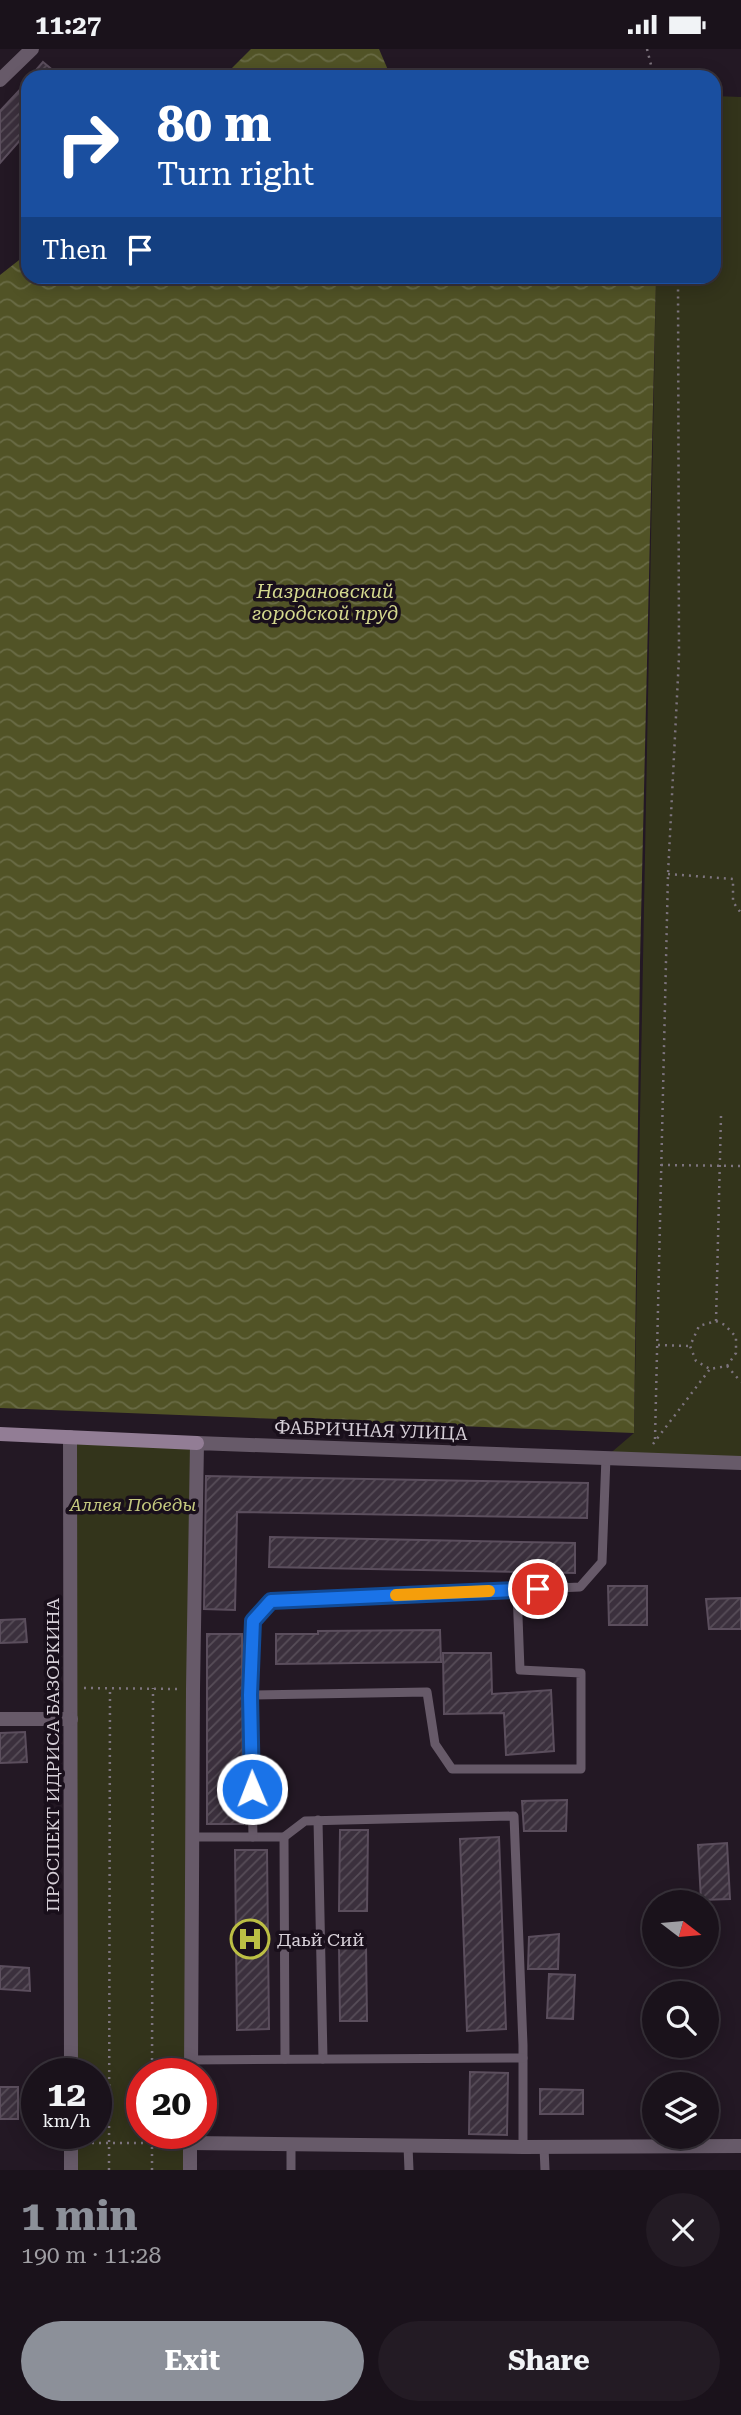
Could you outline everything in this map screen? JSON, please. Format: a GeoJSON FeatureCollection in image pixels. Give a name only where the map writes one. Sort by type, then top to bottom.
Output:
{"type":"FeatureCollection","features":[{"type":"Feature","properties":{"kind":"street"},"geometry":{"type":"LineString","coordinates":[[0,81],[32,49]]}},
{"type":"Feature","properties":{"kind":"street","name":"ФАБРИЧНАЯ УЛИЦА"},"geometry":{"type":"LineString","coordinates":[[0,1434],[741,1463]]}},
{"type":"Feature","properties":{"kind":"street","name":"ПРОСПЕКТ ИДРИСА БАЗОРКИНА"},"geometry":{"type":"LineString","coordinates":[[70,1437],[71,2058]]}},
{"type":"Feature","properties":{"kind":"street"},"geometry":{"type":"LineString","coordinates":[[191,2058],[197,1443]]}},
{"type":"Feature","properties":{"kind":"street"},"geometry":{"type":"LineString","coordinates":[[0,1719],[71,1719]]}},
{"type":"Feature","properties":{"kind":"street"},"geometry":{"type":"LineString","coordinates":[[217,2140],[291,2145],[741,2145]]}},
{"type":"Feature","properties":{"kind":"street"},"geometry":{"type":"LineString","coordinates":[[71,2149],[71,2170]]}},
{"type":"Feature","properties":{"kind":"street"},"geometry":{"type":"LineString","coordinates":[[190,2149],[190,2170]]}},
{"type":"Feature","properties":{"kind":"lane"},"geometry":{"type":"LineString","coordinates":[[253,1836],[250,1695],[253,1621],[271,1601],[580,1587],[602,1562],[606,1457]]}},
{"type":"Feature","properties":{"kind":"lane"},"geometry":{"type":"LineString","coordinates":[[250,1695],[426,1692],[435,1744],[452,1769],[581,1769],[581,1673],[520,1670],[517,1590]]}},
{"type":"Feature","properties":{"kind":"lane"},"geometry":{"type":"LineString","coordinates":[[192,1837],[284,1837],[305,1821],[318,1820],[514,1816],[523,2058],[523,2147]]}},
{"type":"Feature","properties":{"kind":"lane"},"geometry":{"type":"LineString","coordinates":[[318,1820],[323,2059]]}},
{"type":"Feature","properties":{"kind":"lane"},"geometry":{"type":"LineString","coordinates":[[284,1837],[285,2059]]}},
{"type":"Feature","properties":{"kind":"lane"},"geometry":{"type":"LineString","coordinates":[[217,2065],[285,2059],[523,2058]]}},
{"type":"Feature","properties":{"kind":"lane"},"geometry":{"type":"LineString","coordinates":[[291,2145],[292,2170]]}},
{"type":"Feature","properties":{"kind":"lane"},"geometry":{"type":"LineString","coordinates":[[408,2146],[409,2170]]}},
{"type":"Feature","properties":{"kind":"lane"},"geometry":{"type":"LineString","coordinates":[[544,2147],[545,2170]]}},
{"type":"Feature","properties":{"kind":"path"},"geometry":{"type":"LineString","coordinates":[[647,49],[652,70]]}},
{"type":"Feature","properties":{"kind":"path"},"geometry":{"type":"LineString","coordinates":[[655,1439],[668,874],[679,656],[678,284]]}},
{"type":"Feature","properties":{"kind":"path"},"geometry":{"type":"LineString","coordinates":[[668,874],[733,879],[733,902],[741,913]]}},
{"type":"Feature","properties":{"kind":"path"},"geometry":{"type":"LineString","coordinates":[[716,1321],[721,1116]]}},
{"type":"Feature","properties":{"kind":"path"},"geometry":{"type":"LineString","coordinates":[[661,1165],[741,1166]]}},
{"type":"Feature","properties":{"kind":"path"},"geometry":{"type":"LineString","coordinates":[[736,1337],[725,1325],[716,1321],[699,1326],[690,1346],[696,1361],[710,1369],[727,1366],[736,1353],[736,1337],[741,1331]]}},
{"type":"Feature","properties":{"kind":"path"},"geometry":{"type":"LineString","coordinates":[[657,1345],[690,1346]]}},
{"type":"Feature","properties":{"kind":"path"},"geometry":{"type":"LineString","coordinates":[[736,1346],[741,1346]]}},
{"type":"Feature","properties":{"kind":"path"},"geometry":{"type":"LineString","coordinates":[[727,1366],[741,1382]]}},
{"type":"Feature","properties":{"kind":"path"},"geometry":{"type":"LineString","coordinates":[[648,1458],[655,1439],[710,1369]]}},
{"type":"Feature","properties":{"kind":"path"},"geometry":{"type":"LineString","coordinates":[[72,1688],[193,1689]]}},
{"type":"Feature","properties":{"kind":"path"},"geometry":{"type":"LineString","coordinates":[[109,2058],[110,1688]]}},
{"type":"Feature","properties":{"kind":"path"},"geometry":{"type":"LineString","coordinates":[[152,2058],[153,1688]]}},
{"type":"Feature","properties":{"kind":"path"},"geometry":{"type":"LineString","coordinates":[[109,2149],[109,2170]]}},
{"type":"Feature","properties":{"kind":"path"},"geometry":{"type":"LineString","coordinates":[[152,2149],[152,2170]]}},
{"type":"Feature","properties":{"kind":"green space"},"geometry":{"type":"Polygon","coordinates":[[[721,96],[741,97],[741,1463],[606,1457],[634,1433],[656,284],[721,284],[721,96]]]}},
{"type":"Feature","properties":{"kind":"green space","name":"Аллея Победы"},"geometry":{"type":"Polygon","coordinates":[[[70,1437],[197,1443],[191,2058],[126,2058],[126,2149],[190,2149],[190,2170],[71,2170],[71,2149],[112,2149],[112,2058],[71,2058],[70,1437]]]}},
{"type":"Feature","properties":{"kind":"water"},"geometry":{"type":"Polygon","coordinates":[[[251,49],[379,49],[388,70],[230,70],[251,49]]]}},
{"type":"Feature","properties":{"kind":"water","name":"Назрановский городской пруд"},"geometry":{"type":"Polygon","coordinates":[[[21,258],[21,284],[656,284],[640,962],[634,1433],[0,1408],[0,275],[21,258]]]}},
{"type":"Feature","properties":{"kind":"building"},"geometry":{"type":"Polygon","coordinates":[[[43,62],[53,70],[36,70],[43,62]]]}},
{"type":"Feature","properties":{"kind":"building"},"geometry":{"type":"Polygon","coordinates":[[[21,88],[21,139],[0,163],[0,111],[21,88]]]}},
{"type":"Feature","properties":{"kind":"building"},"geometry":{"type":"Polygon","coordinates":[[[206,1476],[588,1483],[587,1518],[237,1512],[235,1610],[204,1609],[206,1476]]]}},
{"type":"Feature","properties":{"kind":"building"},"geometry":{"type":"Polygon","coordinates":[[[270,1537],[575,1543],[575,1573],[269,1567],[270,1537]]]}},
{"type":"Feature","properties":{"kind":"building"},"geometry":{"type":"Polygon","coordinates":[[[608,1586],[647,1586],[647,1625],[609,1625],[608,1586]]]}},
{"type":"Feature","properties":{"kind":"building"},"geometry":{"type":"Polygon","coordinates":[[[741,1598],[741,1629],[709,1629],[706,1599],[741,1598]]]}},
{"type":"Feature","properties":{"kind":"building"},"geometry":{"type":"Polygon","coordinates":[[[25,1619],[27,1642],[0,1643],[0,1620],[25,1619]]]}},
{"type":"Feature","properties":{"kind":"building"},"geometry":{"type":"Polygon","coordinates":[[[440,1630],[441,1662],[276,1664],[276,1634],[440,1630]]]}},
{"type":"Feature","properties":{"kind":"building"},"geometry":{"type":"Polygon","coordinates":[[[207,1634],[242,1634],[243,1824],[207,1824],[207,1634]]]}},
{"type":"Feature","properties":{"kind":"building"},"geometry":{"type":"Polygon","coordinates":[[[443,1653],[491,1653],[492,1694],[551,1690],[554,1751],[506,1755],[504,1713],[444,1714],[443,1653]]]}},
{"type":"Feature","properties":{"kind":"building"},"geometry":{"type":"Polygon","coordinates":[[[25,1732],[27,1762],[0,1763],[0,1733],[25,1732]]]}},
{"type":"Feature","properties":{"kind":"building"},"geometry":{"type":"Polygon","coordinates":[[[567,1800],[566,1831],[524,1831],[522,1801],[567,1800]]]}},
{"type":"Feature","properties":{"kind":"building"},"geometry":{"type":"Polygon","coordinates":[[[340,1830],[368,1830],[367,1911],[339,1911],[340,1830]]]}},
{"type":"Feature","properties":{"kind":"building"},"geometry":{"type":"Polygon","coordinates":[[[499,1837],[506,2029],[467,2031],[460,1839],[499,1837]]]}},
{"type":"Feature","properties":{"kind":"building"},"geometry":{"type":"Polygon","coordinates":[[[727,1843],[730,1899],[719,1899],[719,1890],[700,1890],[698,1845],[727,1843]]]}},
{"type":"Feature","properties":{"kind":"building"},"geometry":{"type":"Polygon","coordinates":[[[235,1850],[267,1850],[269,2029],[237,2030],[235,1850]]]}},
{"type":"Feature","properties":{"kind":"building"},"geometry":{"type":"Polygon","coordinates":[[[559,1934],[558,1969],[528,1969],[529,1937],[559,1934]]]}},
{"type":"Feature","properties":{"kind":"building"},"geometry":{"type":"Polygon","coordinates":[[[366,1944],[367,2021],[340,2021],[339,1945],[366,1944]]]}},
{"type":"Feature","properties":{"kind":"building"},"geometry":{"type":"Polygon","coordinates":[[[0,1966],[29,1968],[30,1991],[0,1989],[0,1966]]]}},
{"type":"Feature","properties":{"kind":"building"},"geometry":{"type":"Polygon","coordinates":[[[549,1974],[575,1975],[573,2019],[547,2018],[549,1974]]]}},
{"type":"Feature","properties":{"kind":"building"},"geometry":{"type":"Polygon","coordinates":[[[470,2072],[508,2073],[507,2135],[469,2134],[470,2072]]]}},
{"type":"Feature","properties":{"kind":"building"},"geometry":{"type":"Polygon","coordinates":[[[0,2087],[18,2087],[18,2119],[0,2119],[0,2087]]]}},
{"type":"Feature","properties":{"kind":"building"},"geometry":{"type":"Polygon","coordinates":[[[540,2089],[583,2090],[583,2114],[540,2114],[540,2089]]]}},
{"type":"Feature","properties":{"kind":"slow traffic"},"geometry":{"type":"LineString","coordinates":[[396,1595],[489,1591]]}},
{"type":"Feature","properties":{"kind":"place","name":"Даьй Сий"},"geometry":{"type":"Point","coordinates":[250,1939]}},
{"type":"Feature","properties":{"kind":"route"},"geometry":{"type":"LineString","coordinates":[[252,1789],[250,1695],[253,1621],[271,1601],[538,1589]]}}]}
